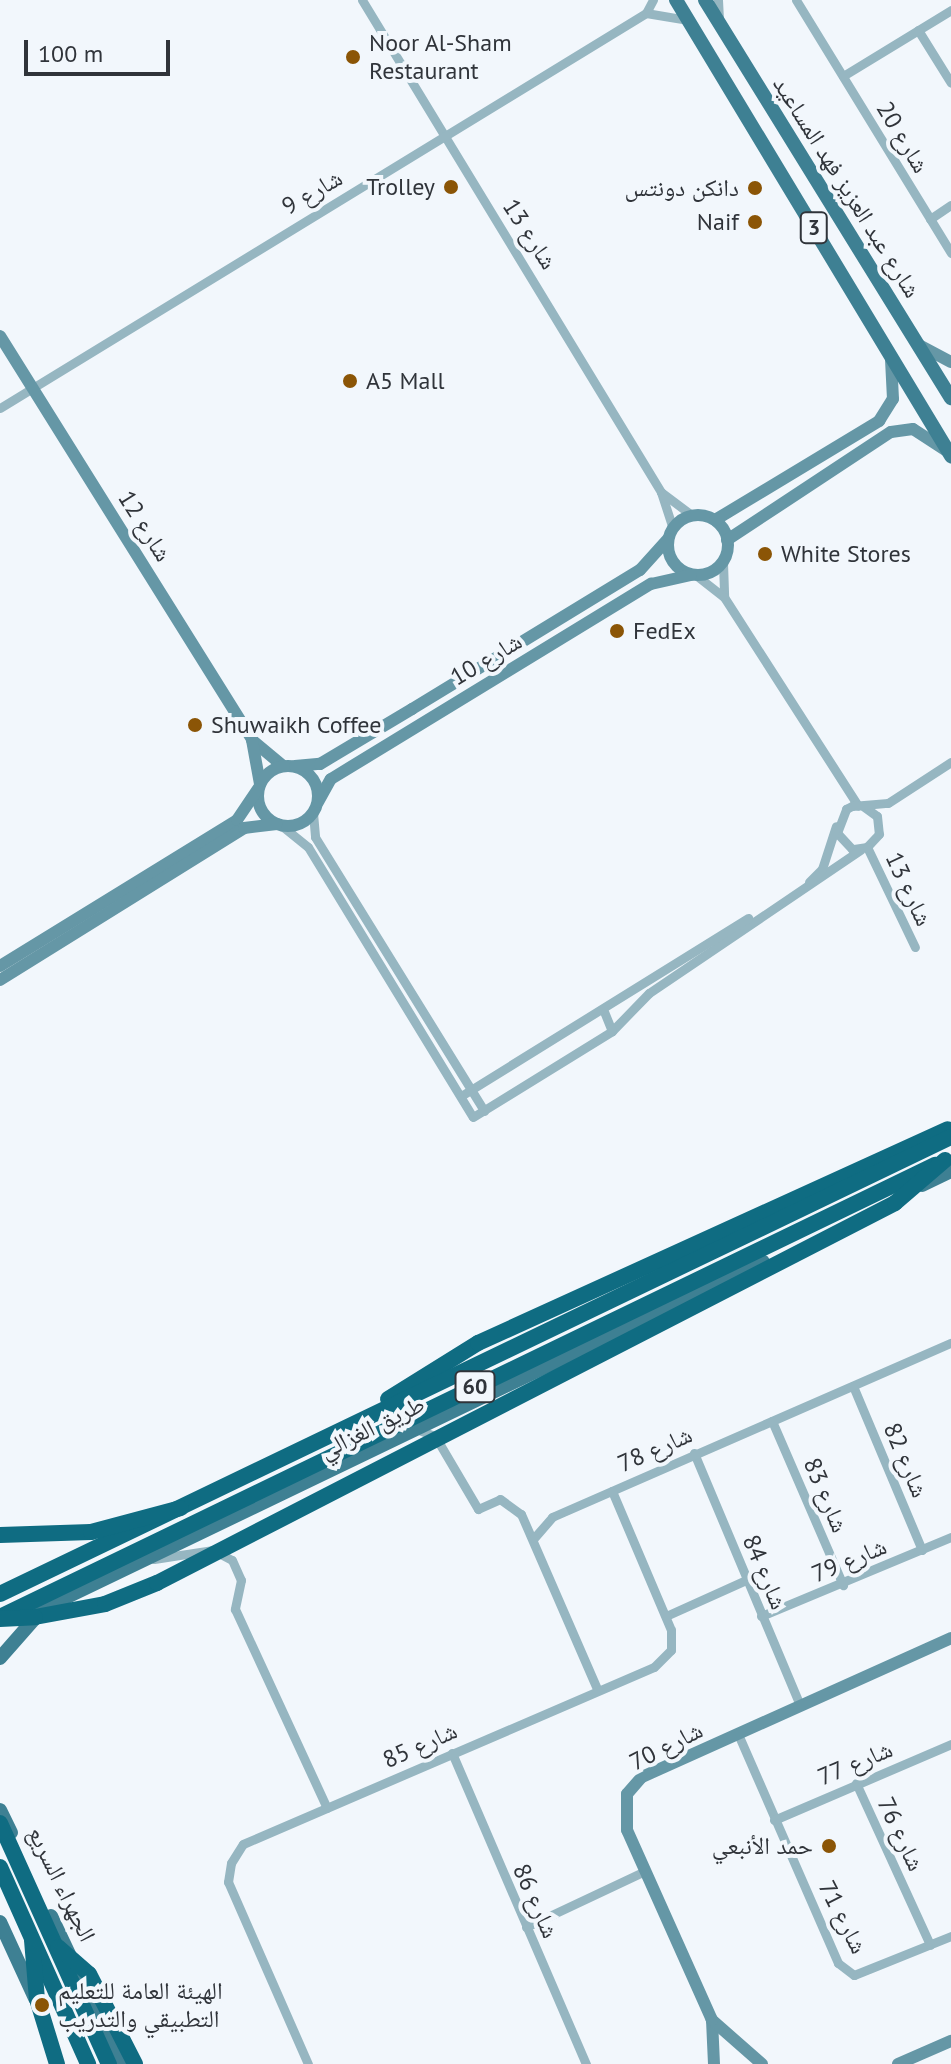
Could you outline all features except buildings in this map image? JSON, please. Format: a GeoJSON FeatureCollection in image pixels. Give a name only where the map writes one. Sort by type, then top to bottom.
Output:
{"type":"FeatureCollection","features":[{"type":"Feature","properties":{"kind":"highway"},"geometry":{"type":"LineString","coordinates":[[388,1399],[478,1343],[951,1129]]}},
{"type":"Feature","properties":{"kind":"highway","name":"طريق الغزالي"},"geometry":{"type":"LineString","coordinates":[[0,1594],[951,1137]]}},
{"type":"Feature","properties":{"kind":"highway"},"geometry":{"type":"LineString","coordinates":[[0,1618],[68,1613],[157,1583],[895,1203],[949,1163]]}},
{"type":"Feature","properties":{"kind":"highway","name":"طريق الغزالي"},"geometry":{"type":"LineString","coordinates":[[0,1618],[949,1163]]}},
{"type":"Feature","properties":{"kind":"highway"},"geometry":{"type":"LineString","coordinates":[[0,1535],[91,1532],[181,1508]]}},
{"type":"Feature","properties":{"kind":"highway","name":"الجهراء السريع"},"geometry":{"type":"LineString","coordinates":[[0,1823],[109,2064]]}},
{"type":"Feature","properties":{"kind":"highway","name":"الجهراء السريع"},"geometry":{"type":"LineString","coordinates":[[0,1867],[88,2064]]}},
{"type":"Feature","properties":{"kind":"highway"},"geometry":{"type":"LineString","coordinates":[[32,1940],[37,1999],[57,2064]]}},
{"type":"Feature","properties":{"kind":"highway"},"geometry":{"type":"LineString","coordinates":[[58,1947],[84,1967],[135,2064]]}},
{"type":"Feature","properties":{"kind":"main road","name":"شارع عبد العزيز فهد المساعيد"},"geometry":{"type":"LineString","coordinates":[[676,0],[950,455]]}},
{"type":"Feature","properties":{"kind":"main road","name":"شارع عبد العزيز فهد المساعيد"},"geometry":{"type":"LineString","coordinates":[[705,0],[951,398]]}},
{"type":"Feature","properties":{"kind":"main road","name":"طريق الغزالي"},"geometry":{"type":"LineString","coordinates":[[0,1586],[951,1129]]}},
{"type":"Feature","properties":{"kind":"main road","name":"طريق الغزالي"},"geometry":{"type":"LineString","coordinates":[[0,1658],[44,1608],[154,1559],[934,1179],[949,1163]]}},
{"type":"Feature","properties":{"kind":"main road","name":"الجهراء السريع"},"geometry":{"type":"LineString","coordinates":[[0,1810],[121,2064]]}},
{"type":"Feature","properties":{"kind":"main road"},"geometry":{"type":"LineString","coordinates":[[0,1922],[65,2064]]}},
{"type":"Feature","properties":{"kind":"street","name":"شارع 13"},"geometry":{"type":"LineString","coordinates":[[362,0],[661,492],[670,534]]}},
{"type":"Feature","properties":{"kind":"street"},"geometry":{"type":"LineString","coordinates":[[653,0],[646,13],[689,20]]}},
{"type":"Feature","properties":{"kind":"street"},"geometry":{"type":"LineString","coordinates":[[718,0],[719,23]]}},
{"type":"Feature","properties":{"kind":"street","name":"شارع 20"},"geometry":{"type":"LineString","coordinates":[[796,0],[951,253]]}},
{"type":"Feature","properties":{"kind":"street"},"geometry":{"type":"LineString","coordinates":[[843,76],[951,10]]}},
{"type":"Feature","properties":{"kind":"street","name":"شارع 9"},"geometry":{"type":"LineString","coordinates":[[0,408],[31,385],[646,13]]}},
{"type":"Feature","properties":{"kind":"street"},"geometry":{"type":"LineString","coordinates":[[918,30],[951,83]]}},
{"type":"Feature","properties":{"kind":"street"},"geometry":{"type":"LineString","coordinates":[[930,219],[951,205]]}},
{"type":"Feature","properties":{"kind":"street","name":"شارع 12"},"geometry":{"type":"LineString","coordinates":[[0,336],[252,740],[289,766]]}},
{"type":"Feature","properties":{"kind":"street"},"geometry":{"type":"LineString","coordinates":[[919,345],[951,362]]}},
{"type":"Feature","properties":{"kind":"street"},"geometry":{"type":"LineString","coordinates":[[879,822],[840,784],[724,597],[672,562],[670,534],[692,515],[715,520],[879,421],[895,391],[889,352]]}},
{"type":"Feature","properties":{"kind":"street"},"geometry":{"type":"LineString","coordinates":[[727,540],[891,432],[922,432],[950,455]]}},
{"type":"Feature","properties":{"kind":"street","name":"شارع 13"},"geometry":{"type":"LineString","coordinates":[[661,492],[692,515]]}},
{"type":"Feature","properties":{"kind":"street"},"geometry":{"type":"LineString","coordinates":[[715,520],[727,540],[723,563],[724,597]]}},
{"type":"Feature","properties":{"kind":"street","name":"شارع 10"},"geometry":{"type":"LineString","coordinates":[[289,766],[320,764],[412,709],[640,570],[670,534]]}},
{"type":"Feature","properties":{"kind":"street"},"geometry":{"type":"LineString","coordinates":[[694,576],[723,563]]}},
{"type":"Feature","properties":{"kind":"street","name":"شارع 10"},"geometry":{"type":"LineString","coordinates":[[316,807],[331,779],[669,576],[694,576]]}},
{"type":"Feature","properties":{"kind":"street","name":"شارع 12"},"geometry":{"type":"LineString","coordinates":[[252,740],[259,786]]}},
{"type":"Feature","properties":{"kind":"street"},"geometry":{"type":"LineString","coordinates":[[837,822],[861,806],[888,803],[951,762]]}},
{"type":"Feature","properties":{"kind":"street"},"geometry":{"type":"LineString","coordinates":[[0,980],[237,820],[259,786],[289,766],[316,783],[315,837],[465,1093],[473,1117],[612,1031],[649,993],[863,848],[888,803]]}},
{"type":"Feature","properties":{"kind":"street"},"geometry":{"type":"LineString","coordinates":[[465,1093],[815,878],[837,822],[840,784]]}},
{"type":"Feature","properties":{"kind":"street"},"geometry":{"type":"LineString","coordinates":[[259,786],[259,806],[308,847],[465,1093],[484,1111]]}},
{"type":"Feature","properties":{"kind":"street"},"geometry":{"type":"LineString","coordinates":[[0,966],[244,828],[280,825],[316,807]]}},
{"type":"Feature","properties":{"kind":"street","name":"شارع 13"},"geometry":{"type":"LineString","coordinates":[[837,822],[840,840],[863,848],[915,947]]}},
{"type":"Feature","properties":{"kind":"street"},"geometry":{"type":"LineString","coordinates":[[603,1009],[612,1031]]}},
{"type":"Feature","properties":{"kind":"street"},"geometry":{"type":"LineString","coordinates":[[934,1179],[951,1182]]}},
{"type":"Feature","properties":{"kind":"street","name":"شارع 78"},"geometry":{"type":"LineString","coordinates":[[534,1538],[552,1517],[951,1343]]}},
{"type":"Feature","properties":{"kind":"street","name":"شارع 82"},"geometry":{"type":"LineString","coordinates":[[853,1386],[922,1550]]}},
{"type":"Feature","properties":{"kind":"street","name":"شارع 83"},"geometry":{"type":"LineString","coordinates":[[772,1421],[843,1585]]}},
{"type":"Feature","properties":{"kind":"street"},"geometry":{"type":"LineString","coordinates":[[419,1430],[435,1436],[473,1504],[512,1503],[534,1538],[597,1689]]}},
{"type":"Feature","properties":{"kind":"street","name":"شارع 84"},"geometry":{"type":"LineString","coordinates":[[694,1453],[800,1705]]}},
{"type":"Feature","properties":{"kind":"street","name":"شارع 85"},"geometry":{"type":"LineString","coordinates":[[308,2064],[228,1882],[243,1844],[654,1667],[671,1650],[666,1616],[612,1491]]}},
{"type":"Feature","properties":{"kind":"street","name":"شارع 79"},"geometry":{"type":"LineString","coordinates":[[761,1616],[843,1585],[951,1537]]}},
{"type":"Feature","properties":{"kind":"street"},"geometry":{"type":"LineString","coordinates":[[154,1559],[223,1552],[240,1575],[235,1609],[327,1808]]}},
{"type":"Feature","properties":{"kind":"street"},"geometry":{"type":"LineString","coordinates":[[666,1616],[746,1580]]}},
{"type":"Feature","properties":{"kind":"street","name":"شارع 70"},"geometry":{"type":"LineString","coordinates":[[714,2064],[712,2020],[623,1818],[633,1784],[951,1638]]}},
{"type":"Feature","properties":{"kind":"street","name":"شارع 71"},"geometry":{"type":"LineString","coordinates":[[738,1734],[774,1820],[846,1969],[854,1975],[951,1936]]}},
{"type":"Feature","properties":{"kind":"street","name":"شارع 77"},"geometry":{"type":"LineString","coordinates":[[774,1820],[951,1744]]}},
{"type":"Feature","properties":{"kind":"street","name":"شارع 86"},"geometry":{"type":"LineString","coordinates":[[452,1753],[586,2064]]}},
{"type":"Feature","properties":{"kind":"street","name":"شارع 76"},"geometry":{"type":"LineString","coordinates":[[856,1783],[930,1945]]}},
{"type":"Feature","properties":{"kind":"street"},"geometry":{"type":"LineString","coordinates":[[526,1927],[645,1871]]}},
{"type":"Feature","properties":{"kind":"street","name":"شارع 70"},"geometry":{"type":"LineString","coordinates":[[712,2020],[761,2064]]}},
{"type":"Feature","properties":{"kind":"street"},"geometry":{"type":"LineString","coordinates":[[898,2064],[951,2041]]}},
{"type":"Feature","properties":{"kind":"street"},"geometry":{"type":"LineString","coordinates":[[761,2064],[775,2064]]}},
{"type":"Feature","properties":{"kind":"place","name":"Noor Al-Sham Restaurant"},"geometry":{"type":"Point","coordinates":[353,57]}},
{"type":"Feature","properties":{"kind":"place","name":"Trolley"},"geometry":{"type":"Point","coordinates":[451,187]}},
{"type":"Feature","properties":{"kind":"place","name":"دانكن دونتس"},"geometry":{"type":"Point","coordinates":[755,188]}},
{"type":"Feature","properties":{"kind":"place","name":"Naif"},"geometry":{"type":"Point","coordinates":[755,222]}},
{"type":"Feature","properties":{"kind":"place","name":"A5 Mall"},"geometry":{"type":"Point","coordinates":[350,381]}},
{"type":"Feature","properties":{"kind":"place","name":"White Stores"},"geometry":{"type":"Point","coordinates":[765,554]}},
{"type":"Feature","properties":{"kind":"place","name":"FedEx"},"geometry":{"type":"Point","coordinates":[617,631]}},
{"type":"Feature","properties":{"kind":"place","name":"Shuwaikh Coffee"},"geometry":{"type":"Point","coordinates":[195,725]}},
{"type":"Feature","properties":{"kind":"place","name":"حمد الأنبعي"},"geometry":{"type":"Point","coordinates":[829,1846]}},
{"type":"Feature","properties":{"kind":"place","name":"الهيئة العامة للتعليم التطبيقي والتدريب"},"geometry":{"type":"Point","coordinates":[42,2005]}}]}
